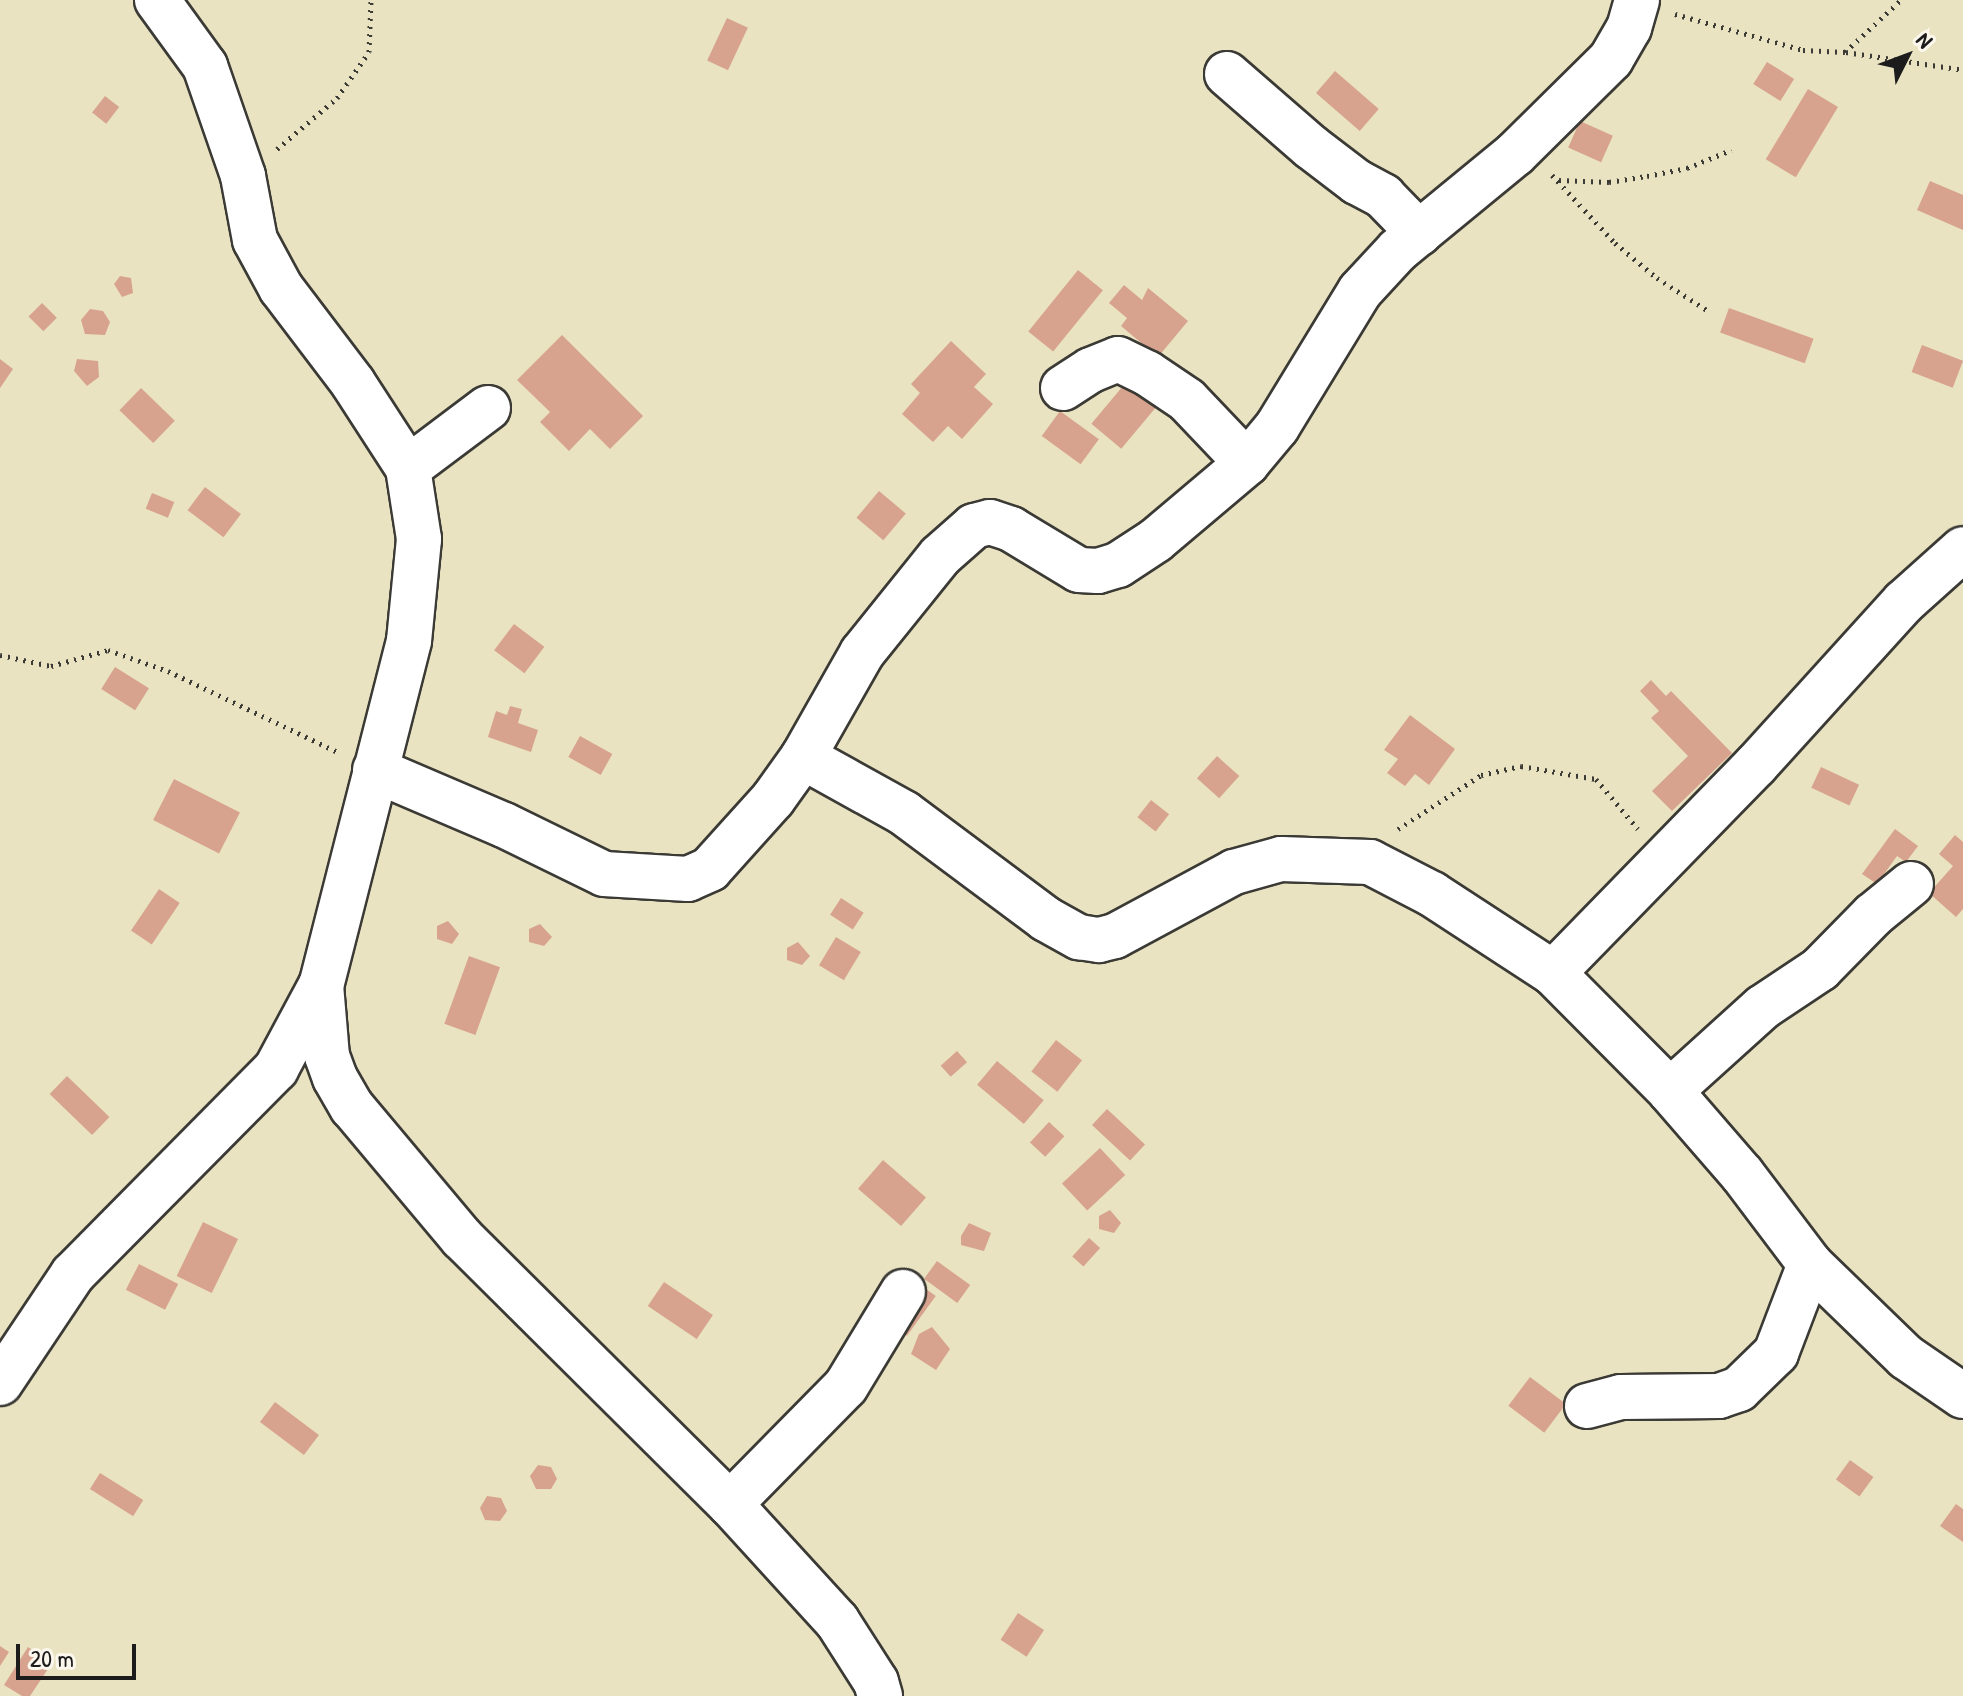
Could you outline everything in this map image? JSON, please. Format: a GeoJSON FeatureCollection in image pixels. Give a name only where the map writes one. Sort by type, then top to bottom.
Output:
{"type":"FeatureCollection","features":[{"type":"Feature","properties":{"kind":"street"},"geometry":{"type":"LineString","coordinates":[[0,1383],[73,1274],[276,1069],[321,985],[409,641],[419,539],[408,468],[353,383],[281,288],[255,240],[243,176],[205,66],[157,0]]}},
{"type":"Feature","properties":{"kind":"street"},"geometry":{"type":"LineString","coordinates":[[375,770],[604,874],[688,879],[710,869],[773,799],[803,757],[862,653],[940,556],[974,526],[990,522],[1011,529],[1079,570],[1098,571],[1118,565],[1156,540],[1247,463],[1277,427],[1360,291],[1419,233],[1521,148],[1611,59],[1626,9]]}},
{"type":"Feature","properties":{"kind":"street"},"geometry":{"type":"LineString","coordinates":[[1227,74],[1311,147],[1357,182],[1383,196],[1419,233]]}},
{"type":"Feature","properties":{"kind":"street"},"geometry":{"type":"LineString","coordinates":[[1063,388],[1091,370],[1118,359],[1147,373],[1187,400],[1247,463]]}},
{"type":"Feature","properties":{"kind":"street"},"geometry":{"type":"LineString","coordinates":[[408,468],[488,408]]}},
{"type":"Feature","properties":{"kind":"street"},"geometry":{"type":"LineString","coordinates":[[1553,973],[1756,765],[1904,602],[1963,549]]}},
{"type":"Feature","properties":{"kind":"street"},"geometry":{"type":"LineString","coordinates":[[803,757],[904,813],[1046,919],[1079,937],[1099,940],[1115,936],[1234,872],[1281,859],[1370,862],[1432,894],[1553,973],[1670,1091],[1742,1174],[1810,1264],[1906,1357],[1963,1396]]}},
{"type":"Feature","properties":{"kind":"street"},"geometry":{"type":"LineString","coordinates":[[1670,1091],[1763,1007],[1820,969],[1873,915],[1911,884]]}},
{"type":"Feature","properties":{"kind":"street"},"geometry":{"type":"LineString","coordinates":[[321,985],[327,1056],[352,1107],[462,1238],[730,1504],[837,1621],[876,1682],[880,1696]]}},
{"type":"Feature","properties":{"kind":"street"},"geometry":{"type":"LineString","coordinates":[[1587,1406],[1621,1397],[1719,1396],[1739,1389],[1776,1353],[1810,1264]]}},
{"type":"Feature","properties":{"kind":"street"},"geometry":{"type":"LineString","coordinates":[[730,1504],[846,1386],[903,1292]]}},
{"type":"Feature","properties":{"kind":"path"},"geometry":{"type":"LineString","coordinates":[[243,176],[337,98],[369,52],[371,0]]}},
{"type":"Feature","properties":{"kind":"path"},"geometry":{"type":"LineString","coordinates":[[1845,52],[1901,0]]}},
{"type":"Feature","properties":{"kind":"path"},"geometry":{"type":"LineString","coordinates":[[1626,9],[1693,17],[1803,50],[1845,52],[1963,70]]}},
{"type":"Feature","properties":{"kind":"path"},"geometry":{"type":"LineString","coordinates":[[1521,148],[1558,180],[1615,243],[1657,278],[1707,310]]}},
{"type":"Feature","properties":{"kind":"path"},"geometry":{"type":"LineString","coordinates":[[1558,180],[1609,182],[1647,176],[1687,168],[1731,150]]}},
{"type":"Feature","properties":{"kind":"path"},"geometry":{"type":"LineString","coordinates":[[0,655],[51,666],[108,650],[168,671],[375,770]]}},
{"type":"Feature","properties":{"kind":"path"},"geometry":{"type":"LineString","coordinates":[[1370,862],[1393,833],[1481,775],[1521,766],[1596,779],[1643,836],[1656,866]]}},
{"type":"Feature","properties":{"kind":"building"},"geometry":{"type":"Polygon","coordinates":[[[727,18],[748,28],[728,70],[707,61],[727,18]]]}},
{"type":"Feature","properties":{"kind":"building"},"geometry":{"type":"Polygon","coordinates":[[[1767,62],[1794,79],[1780,101],[1753,84],[1767,62]]]}},
{"type":"Feature","properties":{"kind":"building"},"geometry":{"type":"Polygon","coordinates":[[[1335,71],[1379,109],[1360,131],[1316,93],[1335,71]]]}},
{"type":"Feature","properties":{"kind":"building"},"geometry":{"type":"Polygon","coordinates":[[[1808,89],[1838,107],[1796,177],[1766,159],[1808,89]]]}},
{"type":"Feature","properties":{"kind":"building"},"geometry":{"type":"Polygon","coordinates":[[[105,96],[119,107],[106,124],[92,113],[105,96]]]}},
{"type":"Feature","properties":{"kind":"building"},"geometry":{"type":"Polygon","coordinates":[[[1580,121],[1613,136],[1601,162],[1568,147],[1580,121]]]}},
{"type":"Feature","properties":{"kind":"building"},"geometry":{"type":"Polygon","coordinates":[[[1930,181],[1963,195],[1963,230],[1917,210],[1930,181]]]}},
{"type":"Feature","properties":{"kind":"building"},"geometry":{"type":"Polygon","coordinates":[[[1078,270],[1103,290],[1053,352],[1028,331],[1078,270]]]}},
{"type":"Feature","properties":{"kind":"building"},"geometry":{"type":"Polygon","coordinates":[[[120,276],[131,278],[133,293],[122,297],[114,284],[120,276]]]}},
{"type":"Feature","properties":{"kind":"building"},"geometry":{"type":"Polygon","coordinates":[[[1124,285],[1142,300],[1148,288],[1188,321],[1158,357],[1121,326],[1127,318],[1109,303],[1124,285]]]}},
{"type":"Feature","properties":{"kind":"building"},"geometry":{"type":"Polygon","coordinates":[[[42,303],[57,318],[43,331],[29,316],[42,303]]]}},
{"type":"Feature","properties":{"kind":"building"},"geometry":{"type":"Polygon","coordinates":[[[1729,308],[1814,339],[1805,363],[1720,332],[1729,308]]]}},
{"type":"Feature","properties":{"kind":"building"},"geometry":{"type":"Polygon","coordinates":[[[90,309],[103,311],[110,322],[105,335],[85,334],[81,320],[90,309]]]}},
{"type":"Feature","properties":{"kind":"building"},"geometry":{"type":"Polygon","coordinates":[[[562,335],[643,416],[610,449],[590,429],[569,451],[540,422],[550,412],[517,380],[562,335]]]}},
{"type":"Feature","properties":{"kind":"building"},"geometry":{"type":"Polygon","coordinates":[[[951,341],[986,374],[974,387],[993,404],[962,439],[948,426],[933,442],[902,414],[920,393],[911,384],[951,341]]]}},
{"type":"Feature","properties":{"kind":"building"},"geometry":{"type":"Polygon","coordinates":[[[1922,345],[1963,361],[1953,388],[1912,372],[1922,345]]]}},
{"type":"Feature","properties":{"kind":"building"},"geometry":{"type":"Polygon","coordinates":[[[0,359],[13,369],[0,388],[0,359]]]}},
{"type":"Feature","properties":{"kind":"building"},"geometry":{"type":"Polygon","coordinates":[[[77,359],[98,361],[99,377],[87,386],[74,371],[77,359]]]}},
{"type":"Feature","properties":{"kind":"building"},"geometry":{"type":"Polygon","coordinates":[[[1128,380],[1158,405],[1121,449],[1091,424],[1128,380]]]}},
{"type":"Feature","properties":{"kind":"building"},"geometry":{"type":"Polygon","coordinates":[[[141,388],[175,421],[153,443],[119,410],[141,388]]]}},
{"type":"Feature","properties":{"kind":"building"},"geometry":{"type":"Polygon","coordinates":[[[1060,411],[1099,439],[1081,464],[1042,436],[1060,411]]]}},
{"type":"Feature","properties":{"kind":"building"},"geometry":{"type":"Polygon","coordinates":[[[205,487],[241,514],[223,537],[188,510],[205,487]]]}},
{"type":"Feature","properties":{"kind":"building"},"geometry":{"type":"Polygon","coordinates":[[[879,491],[906,513],[883,540],[857,518],[879,491]]]}},
{"type":"Feature","properties":{"kind":"building"},"geometry":{"type":"Polygon","coordinates":[[[152,493],[174,502],[168,518],[146,509],[152,493]]]}},
{"type":"Feature","properties":{"kind":"building"},"geometry":{"type":"Polygon","coordinates":[[[514,624],[544,647],[524,673],[494,650],[514,624]]]}},
{"type":"Feature","properties":{"kind":"building"},"geometry":{"type":"Polygon","coordinates":[[[115,667],[149,688],[135,710],[101,689],[115,667]]]}},
{"type":"Feature","properties":{"kind":"building"},"geometry":{"type":"Polygon","coordinates":[[[1651,680],[1666,696],[1671,691],[1732,753],[1672,811],[1652,791],[1688,756],[1651,718],[1659,711],[1640,691],[1651,680]]]}},
{"type":"Feature","properties":{"kind":"building"},"geometry":{"type":"Polygon","coordinates":[[[510,706],[522,709],[518,723],[538,730],[531,752],[488,737],[496,711],[507,715],[510,706]]]}},
{"type":"Feature","properties":{"kind":"building"},"geometry":{"type":"Polygon","coordinates":[[[1410,715],[1455,749],[1429,785],[1415,774],[1405,786],[1387,773],[1398,759],[1384,750],[1410,715]]]}},
{"type":"Feature","properties":{"kind":"building"},"geometry":{"type":"Polygon","coordinates":[[[580,736],[612,754],[601,775],[568,757],[580,736]]]}},
{"type":"Feature","properties":{"kind":"building"},"geometry":{"type":"Polygon","coordinates":[[[1217,756],[1239,776],[1219,798],[1197,778],[1217,756]]]}},
{"type":"Feature","properties":{"kind":"building"},"geometry":{"type":"Polygon","coordinates":[[[1821,767],[1859,785],[1849,806],[1811,788],[1821,767]]]}},
{"type":"Feature","properties":{"kind":"building"},"geometry":{"type":"Polygon","coordinates":[[[174,779],[240,813],[219,854],[153,820],[174,779]]]}},
{"type":"Feature","properties":{"kind":"building"},"geometry":{"type":"Polygon","coordinates":[[[1151,800],[1169,814],[1156,831],[1137,817],[1151,800]]]}},
{"type":"Feature","properties":{"kind":"building"},"geometry":{"type":"Polygon","coordinates":[[[1895,829],[1918,846],[1906,862],[1897,856],[1877,884],[1862,874],[1895,829]]]}},
{"type":"Feature","properties":{"kind":"building"},"geometry":{"type":"Polygon","coordinates":[[[1955,835],[1963,842],[1963,909],[1956,917],[1929,893],[1953,866],[1939,854],[1955,835]]]}},
{"type":"Feature","properties":{"kind":"building"},"geometry":{"type":"Polygon","coordinates":[[[159,889],[180,903],[152,944],[131,930],[159,889]]]}},
{"type":"Feature","properties":{"kind":"building"},"geometry":{"type":"Polygon","coordinates":[[[841,898],[864,913],[853,929],[830,915],[841,898]]]}},
{"type":"Feature","properties":{"kind":"building"},"geometry":{"type":"Polygon","coordinates":[[[448,921],[459,934],[452,944],[437,939],[437,926],[448,921]]]}},
{"type":"Feature","properties":{"kind":"building"},"geometry":{"type":"Polygon","coordinates":[[[540,924],[552,937],[544,946],[529,942],[529,929],[540,924]]]}},
{"type":"Feature","properties":{"kind":"building"},"geometry":{"type":"Polygon","coordinates":[[[836,937],[861,952],[844,980],[819,965],[836,937]]]}},
{"type":"Feature","properties":{"kind":"building"},"geometry":{"type":"Polygon","coordinates":[[[798,942],[810,956],[802,965],[787,960],[787,948],[798,942]]]}},
{"type":"Feature","properties":{"kind":"building"},"geometry":{"type":"Polygon","coordinates":[[[469,956],[500,967],[475,1035],[444,1024],[469,956]]]}},
{"type":"Feature","properties":{"kind":"building"},"geometry":{"type":"Polygon","coordinates":[[[1056,1040],[1082,1060],[1057,1092],[1031,1072],[1056,1040]]]}},
{"type":"Feature","properties":{"kind":"building"},"geometry":{"type":"Polygon","coordinates":[[[957,1051],[967,1062],[951,1077],[941,1066],[957,1051]]]}},
{"type":"Feature","properties":{"kind":"building"},"geometry":{"type":"Polygon","coordinates":[[[997,1061],[1044,1100],[1024,1124],[977,1085],[997,1061]]]}},
{"type":"Feature","properties":{"kind":"building"},"geometry":{"type":"Polygon","coordinates":[[[67,1076],[109,1117],[92,1135],[50,1094],[67,1076]]]}},
{"type":"Feature","properties":{"kind":"building"},"geometry":{"type":"Polygon","coordinates":[[[1107,1109],[1145,1144],[1130,1161],[1092,1125],[1107,1109]]]}},
{"type":"Feature","properties":{"kind":"building"},"geometry":{"type":"Polygon","coordinates":[[[1049,1122],[1064,1136],[1045,1157],[1030,1142],[1049,1122]]]}},
{"type":"Feature","properties":{"kind":"building"},"geometry":{"type":"Polygon","coordinates":[[[1100,1148],[1125,1175],[1087,1211],[1062,1183],[1100,1148]]]}},
{"type":"Feature","properties":{"kind":"building"},"geometry":{"type":"Polygon","coordinates":[[[883,1160],[926,1197],[901,1226],[858,1189],[883,1160]]]}},
{"type":"Feature","properties":{"kind":"building"},"geometry":{"type":"Polygon","coordinates":[[[1110,1210],[1121,1223],[1114,1233],[1099,1229],[1099,1216],[1110,1210]]]}},
{"type":"Feature","properties":{"kind":"building"},"geometry":{"type":"Polygon","coordinates":[[[203,1222],[238,1239],[212,1293],[177,1276],[203,1222]]]}},
{"type":"Feature","properties":{"kind":"building"},"geometry":{"type":"Polygon","coordinates":[[[969,1223],[991,1233],[984,1251],[961,1245],[961,1236],[969,1223]]]}},
{"type":"Feature","properties":{"kind":"building"},"geometry":{"type":"Polygon","coordinates":[[[1089,1238],[1100,1248],[1083,1267],[1072,1257],[1089,1238]]]}},
{"type":"Feature","properties":{"kind":"building"},"geometry":{"type":"Polygon","coordinates":[[[937,1261],[970,1285],[957,1303],[924,1279],[937,1261]]]}},
{"type":"Feature","properties":{"kind":"building"},"geometry":{"type":"Polygon","coordinates":[[[139,1264],[178,1284],[165,1310],[126,1290],[139,1264]]]}},
{"type":"Feature","properties":{"kind":"building"},"geometry":{"type":"Polygon","coordinates":[[[664,1282],[713,1315],[697,1339],[648,1306],[664,1282]]]}},
{"type":"Feature","properties":{"kind":"building"},"geometry":{"type":"Polygon","coordinates":[[[922,1286],[936,1296],[907,1336],[893,1326],[922,1286]]]}},
{"type":"Feature","properties":{"kind":"building"},"geometry":{"type":"Polygon","coordinates":[[[932,1327],[950,1349],[936,1370],[911,1354],[919,1334],[932,1327]]]}},
{"type":"Feature","properties":{"kind":"building"},"geometry":{"type":"Polygon","coordinates":[[[1530,1377],[1566,1404],[1544,1433],[1508,1406],[1530,1377]]]}},
{"type":"Feature","properties":{"kind":"building"},"geometry":{"type":"Polygon","coordinates":[[[275,1402],[319,1435],[304,1455],[260,1422],[275,1402]]]}},
{"type":"Feature","properties":{"kind":"building"},"geometry":{"type":"Polygon","coordinates":[[[1850,1460],[1873,1477],[1859,1496],[1836,1479],[1850,1460]]]}},
{"type":"Feature","properties":{"kind":"building"},"geometry":{"type":"Polygon","coordinates":[[[538,1465],[551,1467],[557,1479],[551,1489],[536,1489],[530,1476],[538,1465]]]}},
{"type":"Feature","properties":{"kind":"building"},"geometry":{"type":"Polygon","coordinates":[[[100,1473],[143,1500],[133,1516],[90,1489],[100,1473]]]}},
{"type":"Feature","properties":{"kind":"building"},"geometry":{"type":"Polygon","coordinates":[[[487,1496],[501,1498],[507,1511],[500,1521],[485,1520],[480,1508],[487,1496]]]}},
{"type":"Feature","properties":{"kind":"building"},"geometry":{"type":"Polygon","coordinates":[[[1956,1504],[1963,1509],[1963,1542],[1940,1526],[1956,1504]]]}},
{"type":"Feature","properties":{"kind":"building"},"geometry":{"type":"Polygon","coordinates":[[[1018,1613],[1044,1630],[1027,1657],[1001,1640],[1018,1613]]]}},
{"type":"Feature","properties":{"kind":"building"},"geometry":{"type":"Polygon","coordinates":[[[0,1646],[9,1652],[0,1666],[0,1646]]]}},
{"type":"Feature","properties":{"kind":"building"},"geometry":{"type":"Polygon","coordinates":[[[28,1647],[52,1663],[30,1696],[22,1696],[4,1685],[28,1647]]]}}]}
